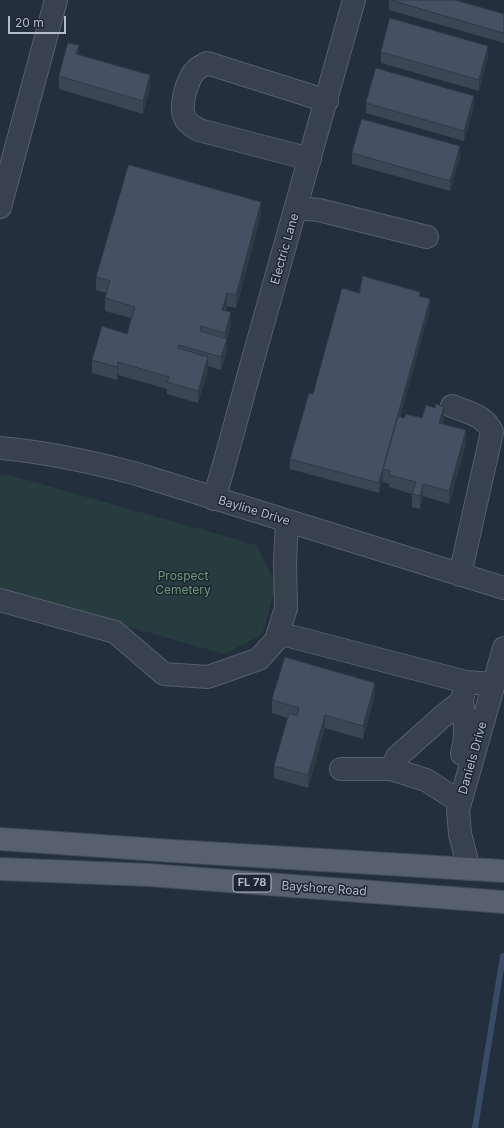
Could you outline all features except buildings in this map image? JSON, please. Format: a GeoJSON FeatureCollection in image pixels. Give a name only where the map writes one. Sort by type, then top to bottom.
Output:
{"type":"FeatureCollection","features":[{"type":"Feature","properties":{"kind":"main road","name":"FL 78"},"geometry":{"type":"LineString","coordinates":[[0,839],[504,871]]}},
{"type":"Feature","properties":{"kind":"main road","name":"Bayshore Road"},"geometry":{"type":"LineString","coordinates":[[0,869],[149,875],[504,902]]}},
{"type":"Feature","properties":{"kind":"street"},"geometry":{"type":"LineString","coordinates":[[0,207],[56,0]]}},
{"type":"Feature","properties":{"kind":"street","name":"Electric Lane"},"geometry":{"type":"LineString","coordinates":[[214,499],[327,101],[354,0]]}},
{"type":"Feature","properties":{"kind":"street"},"geometry":{"type":"LineString","coordinates":[[310,159],[199,130],[185,119],[182,110],[187,85],[197,69],[208,63],[327,101]]}},
{"type":"Feature","properties":{"kind":"street"},"geometry":{"type":"LineString","coordinates":[[296,208],[319,210],[427,237]]}},
{"type":"Feature","properties":{"kind":"street"},"geometry":{"type":"LineString","coordinates":[[452,406],[477,416],[489,426],[492,432],[460,574]]}},
{"type":"Feature","properties":{"kind":"street","name":"Bayline Drive"},"geometry":{"type":"LineString","coordinates":[[0,448],[27,450],[102,465],[137,474],[504,588]]}},
{"type":"Feature","properties":{"kind":"street"},"geometry":{"type":"LineString","coordinates":[[0,600],[115,632],[164,674],[208,677],[259,659],[276,640],[286,608],[285,561],[287,521]]}},
{"type":"Feature","properties":{"kind":"street"},"geometry":{"type":"LineString","coordinates":[[278,633],[464,692],[493,684]]}},
{"type":"Feature","properties":{"kind":"street","name":"Daniels Drive"},"geometry":{"type":"LineString","coordinates":[[469,868],[460,834],[458,810],[455,799],[504,648]]}},
{"type":"Feature","properties":{"kind":"street"},"geometry":{"type":"LineString","coordinates":[[391,768],[397,757],[443,716],[464,692]]}},
{"type":"Feature","properties":{"kind":"street"},"geometry":{"type":"LineString","coordinates":[[342,769],[391,768],[426,780],[455,799],[465,743],[466,726],[464,692]]}},
{"type":"Feature","properties":{"kind":"green space","name":"Prospect Cemetery"},"geometry":{"type":"Polygon","coordinates":[[[6,474],[256,545],[276,585],[262,635],[224,654],[0,590],[0,475],[6,474]]]}},
{"type":"Feature","properties":{"kind":"waterway"},"geometry":{"type":"LineString","coordinates":[[475,1128],[503,956]]}}]}
